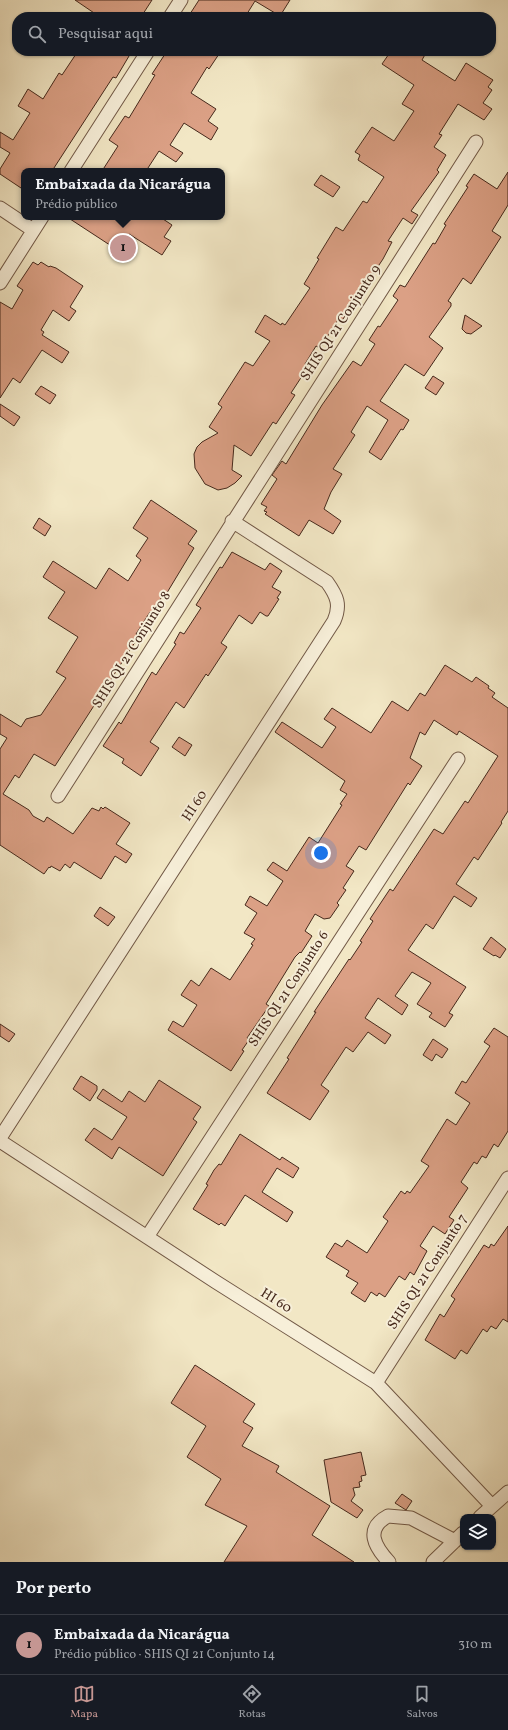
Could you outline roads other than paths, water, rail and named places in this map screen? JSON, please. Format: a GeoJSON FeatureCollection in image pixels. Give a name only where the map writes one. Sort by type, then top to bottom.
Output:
{"type":"FeatureCollection","features":[{"type":"Feature","properties":{"kind":"street"},"geometry":{"type":"LineString","coordinates":[[173,12],[181,0]]}},
{"type":"Feature","properties":{"kind":"street"},"geometry":{"type":"LineString","coordinates":[[73,168],[145,56]]}},
{"type":"Feature","properties":{"kind":"street","name":"SHIS QI 21 Conjunto 9"},"geometry":{"type":"LineString","coordinates":[[232,521],[476,142]]}},
{"type":"Feature","properties":{"kind":"street"},"geometry":{"type":"LineString","coordinates":[[0,208],[33,230]]}},
{"type":"Feature","properties":{"kind":"street"},"geometry":{"type":"LineString","coordinates":[[0,283],[40,220]]}},
{"type":"Feature","properties":{"kind":"street","name":"SHIS QI 21 Conjunto 8"},"geometry":{"type":"LineString","coordinates":[[58,796],[232,521]]}},
{"type":"Feature","properties":{"kind":"street","name":"HI 60"},"geometry":{"type":"LineString","coordinates":[[232,521],[327,582],[334,592],[338,602],[338,612],[0,1140],[147,1237],[376,1383],[492,1506]]}},
{"type":"Feature","properties":{"kind":"street","name":"SHIS QI 21 Conjunto 6"},"geometry":{"type":"LineString","coordinates":[[147,1237],[458,759]]}},
{"type":"Feature","properties":{"kind":"street","name":"SHIS QI 21 Conjunto 7"},"geometry":{"type":"LineString","coordinates":[[376,1383],[508,1178]]}},
{"type":"Feature","properties":{"kind":"street"},"geometry":{"type":"LineString","coordinates":[[483,1514],[508,1492]]}},
{"type":"Feature","properties":{"kind":"street"},"geometry":{"type":"LineString","coordinates":[[389,1562],[374,1543],[374,1535],[378,1524],[388,1516],[411,1518],[459,1537],[433,1562]]}},
{"type":"Feature","properties":{"kind":"place","name":"Embaixada da Nicarágua"},"geometry":{"type":"Point","coordinates":[123,248]}}]}
